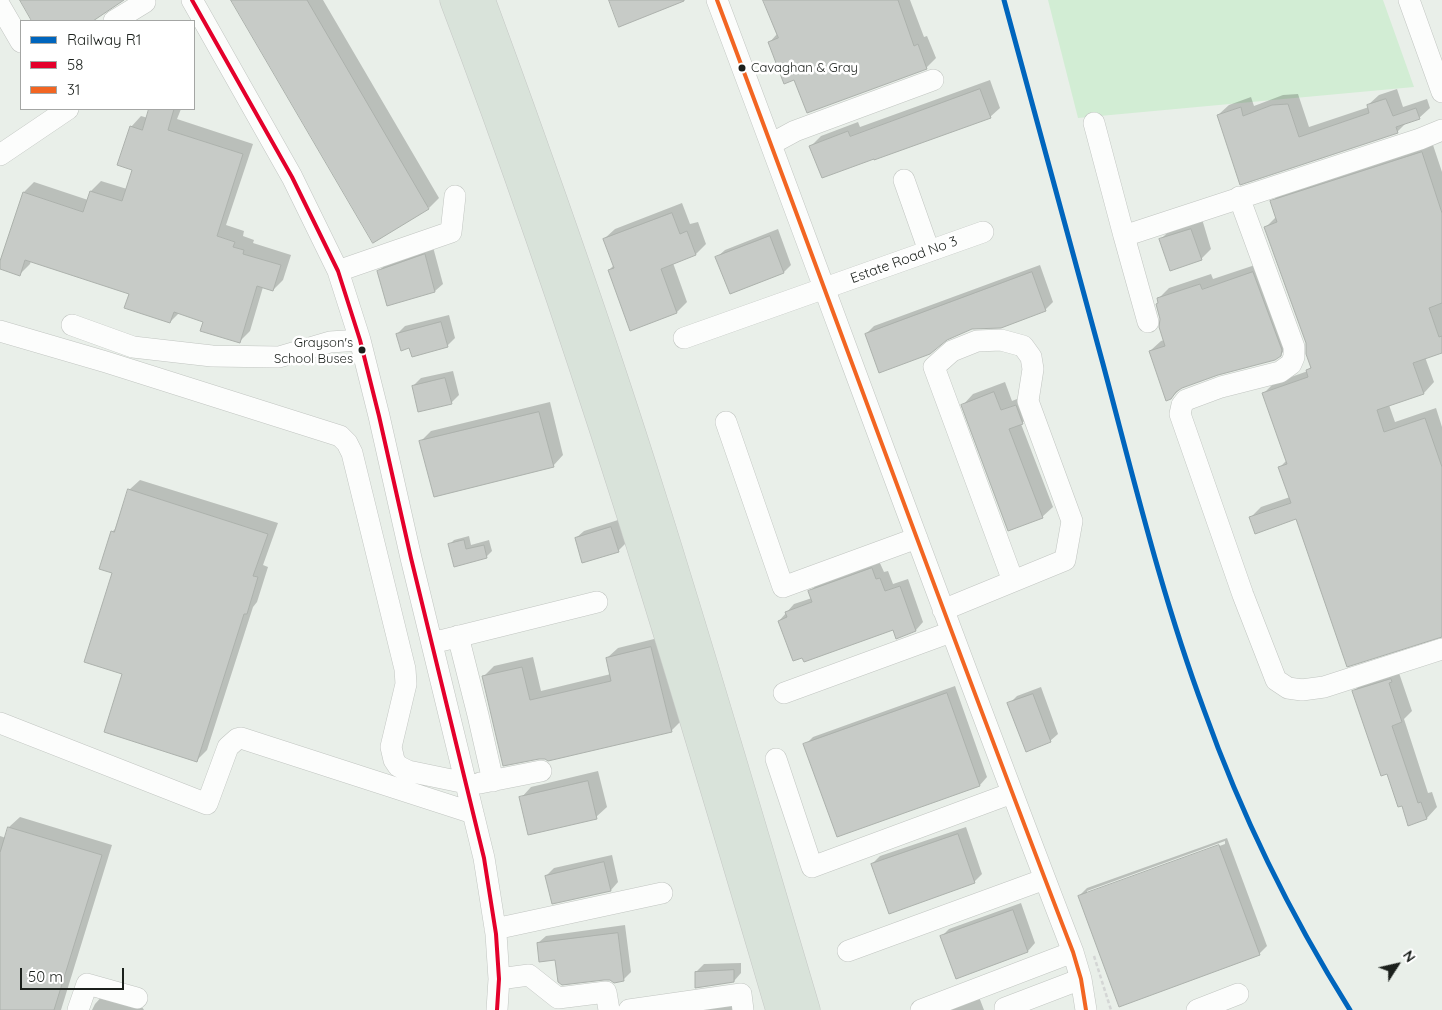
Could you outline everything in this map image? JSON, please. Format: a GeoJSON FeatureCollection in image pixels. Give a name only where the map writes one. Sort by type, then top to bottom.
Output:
{"type":"FeatureCollection","features":[{"type":"Feature","properties":{"kind":"highway"},"geometry":{"type":"LineString","coordinates":[[454,0],[558,287],[600,415],[672,647],[780,1010]]}},
{"type":"Feature","properties":{"kind":"highway"},"geometry":{"type":"LineString","coordinates":[[481,0],[568,242],[629,425],[690,620],[806,1010]]}},
{"type":"Feature","properties":{"kind":"street"},"geometry":{"type":"LineString","coordinates":[[192,0],[200,26],[292,177],[338,271],[360,340],[484,858],[495,929],[499,979],[497,1010]]}},
{"type":"Feature","properties":{"kind":"street"},"geometry":{"type":"LineString","coordinates":[[717,0],[951,632],[1073,952],[1081,979],[1086,1010]]}},
{"type":"Feature","properties":{"kind":"street"},"geometry":{"type":"LineString","coordinates":[[1409,0],[1438,70],[1442,92]]}},
{"type":"Feature","properties":{"kind":"street"},"geometry":{"type":"LineString","coordinates":[[116,20],[145,2]]}},
{"type":"Feature","properties":{"kind":"street"},"geometry":{"type":"LineString","coordinates":[[0,6],[20,40]]}},
{"type":"Feature","properties":{"kind":"street"},"geometry":{"type":"LineString","coordinates":[[771,144],[795,130],[933,80]]}},
{"type":"Feature","properties":{"kind":"street"},"geometry":{"type":"LineString","coordinates":[[0,155],[64,110]]}},
{"type":"Feature","properties":{"kind":"street"},"geometry":{"type":"LineString","coordinates":[[1094,123],[1148,322]]}},
{"type":"Feature","properties":{"kind":"street"},"geometry":{"type":"LineString","coordinates":[[1124,236],[1420,139],[1442,130]]}},
{"type":"Feature","properties":{"kind":"street"},"geometry":{"type":"LineString","coordinates":[[904,180],[929,251]]}},
{"type":"Feature","properties":{"kind":"street"},"geometry":{"type":"LineString","coordinates":[[338,271],[451,232],[455,196]]}},
{"type":"Feature","properties":{"kind":"street"},"geometry":{"type":"LineString","coordinates":[[1239,198],[1294,347],[1294,357],[1291,364],[1280,372],[1221,387],[1186,400],[1180,414],[1243,595],[1276,680],[1288,688],[1302,690],[1324,687],[1442,649]]}},
{"type":"Feature","properties":{"kind":"street","name":"Estate Road No 3"},"geometry":{"type":"LineString","coordinates":[[684,338],[982,232]]}},
{"type":"Feature","properties":{"kind":"street"},"geometry":{"type":"LineString","coordinates":[[72,325],[133,347],[212,356],[278,357],[330,342],[360,340]]}},
{"type":"Feature","properties":{"kind":"street"},"geometry":{"type":"LineString","coordinates":[[0,331],[106,362],[344,438],[352,453],[405,669],[406,684],[391,748],[394,760],[404,781]]}},
{"type":"Feature","properties":{"kind":"street"},"geometry":{"type":"LineString","coordinates":[[943,610],[1065,560],[1072,521],[1028,401],[1033,369],[1031,356],[1023,346],[1001,340],[977,341],[952,351],[934,367],[1013,581]]}},
{"type":"Feature","properties":{"kind":"street"},"geometry":{"type":"LineString","coordinates":[[726,422],[783,586],[917,538]]}},
{"type":"Feature","properties":{"kind":"street"},"geometry":{"type":"LineString","coordinates":[[432,642],[597,602]]}},
{"type":"Feature","properties":{"kind":"street"},"geometry":{"type":"LineString","coordinates":[[784,693],[951,632]]}},
{"type":"Feature","properties":{"kind":"street"},"geometry":{"type":"LineString","coordinates":[[458,636],[493,781]]}},
{"type":"Feature","properties":{"kind":"street"},"geometry":{"type":"LineString","coordinates":[[0,723],[207,804],[228,747],[237,739],[242,738],[404,781],[473,813]]}},
{"type":"Feature","properties":{"kind":"street"},"geometry":{"type":"LineString","coordinates":[[776,759],[812,867],[1012,793]]}},
{"type":"Feature","properties":{"kind":"street"},"geometry":{"type":"LineString","coordinates":[[404,781],[466,784],[493,781],[541,771]]}},
{"type":"Feature","properties":{"kind":"street"},"geometry":{"type":"LineString","coordinates":[[848,951],[1045,879]]}},
{"type":"Feature","properties":{"kind":"street"},"geometry":{"type":"LineString","coordinates":[[495,929],[662,893]]}},
{"type":"Feature","properties":{"kind":"street"},"geometry":{"type":"LineString","coordinates":[[920,1010],[1073,952]]}},
{"type":"Feature","properties":{"kind":"street"},"geometry":{"type":"LineString","coordinates":[[499,979],[529,975],[558,998],[606,992],[609,1010]]}},
{"type":"Feature","properties":{"kind":"street"},"geometry":{"type":"LineString","coordinates":[[1005,1010],[1004,1008],[1081,979]]}},
{"type":"Feature","properties":{"kind":"street"},"geometry":{"type":"LineString","coordinates":[[78,1010],[87,984],[137,998]]}},
{"type":"Feature","properties":{"kind":"street"},"geometry":{"type":"LineString","coordinates":[[629,1010],[741,994],[744,1010]]}},
{"type":"Feature","properties":{"kind":"street"},"geometry":{"type":"LineString","coordinates":[[1197,1010],[1238,994]]}},
{"type":"Feature","properties":{"kind":"green space"},"geometry":{"type":"Polygon","coordinates":[[[1048,0],[1383,0],[1414,87],[1078,118],[1048,0]]]}},
{"type":"Feature","properties":{"kind":"building"},"geometry":{"type":"Polygon","coordinates":[[[20,0],[124,0],[94,20],[31,20],[20,0]]]}},
{"type":"Feature","properties":{"kind":"building"},"geometry":{"type":"Polygon","coordinates":[[[231,0],[307,0],[429,209],[373,243],[231,0]]]}},
{"type":"Feature","properties":{"kind":"building"},"geometry":{"type":"Polygon","coordinates":[[[609,0],[684,0],[684,1],[619,27],[609,0]]]}},
{"type":"Feature","properties":{"kind":"building"},"geometry":{"type":"Polygon","coordinates":[[[763,0],[898,0],[914,46],[918,44],[927,69],[807,113],[794,80],[784,84],[768,42],[778,38],[763,0]]]}},
{"type":"Feature","properties":{"kind":"building"},"geometry":{"type":"Polygon","coordinates":[[[980,89],[991,118],[822,178],[809,146],[848,131],[850,136],[980,89]]]}},
{"type":"Feature","properties":{"kind":"building"},"geometry":{"type":"Polygon","coordinates":[[[1386,99],[1393,116],[1416,108],[1420,119],[1396,127],[1398,133],[1240,185],[1217,115],[1241,107],[1243,116],[1272,105],[1288,104],[1299,137],[1369,113],[1367,105],[1386,99]]]}},
{"type":"Feature","properties":{"kind":"building"},"geometry":{"type":"Polygon","coordinates":[[[149,110],[174,110],[168,130],[243,154],[217,236],[235,242],[233,247],[244,250],[243,254],[281,265],[273,291],[257,286],[240,343],[200,331],[203,322],[174,312],[170,323],[124,308],[129,294],[25,260],[20,276],[0,269],[0,261],[23,192],[83,212],[90,191],[122,201],[132,170],[117,165],[130,126],[142,130],[149,110]]]}},
{"type":"Feature","properties":{"kind":"building"},"geometry":{"type":"Polygon","coordinates":[[[1422,152],[1442,213],[1442,303],[1429,308],[1439,337],[1442,336],[1442,353],[1413,363],[1424,394],[1377,410],[1384,432],[1425,418],[1442,467],[1442,637],[1347,667],[1296,519],[1255,534],[1249,517],[1291,503],[1278,467],[1287,464],[1262,393],[1308,377],[1306,370],[1311,368],[1306,354],[1306,343],[1264,227],[1277,222],[1270,201],[1422,152]]]}},
{"type":"Feature","properties":{"kind":"building"},"geometry":{"type":"Polygon","coordinates":[[[672,213],[680,234],[687,231],[696,255],[661,269],[677,313],[630,331],[608,270],[614,268],[603,239],[672,213]]]}},
{"type":"Feature","properties":{"kind":"building"},"geometry":{"type":"Polygon","coordinates":[[[1191,229],[1202,260],[1170,271],[1159,239],[1191,229]]]}},
{"type":"Feature","properties":{"kind":"building"},"geometry":{"type":"Polygon","coordinates":[[[770,236],[784,273],[730,294],[715,257],[770,236]]]}},
{"type":"Feature","properties":{"kind":"building"},"geometry":{"type":"Polygon","coordinates":[[[425,254],[435,292],[387,306],[377,271],[425,254]]]}},
{"type":"Feature","properties":{"kind":"building"},"geometry":{"type":"Polygon","coordinates":[[[1032,272],[1046,311],[1001,328],[972,329],[947,340],[930,354],[879,373],[865,334],[1032,272]]]}},
{"type":"Feature","properties":{"kind":"building"},"geometry":{"type":"Polygon","coordinates":[[[1253,272],[1282,350],[1281,356],[1275,360],[1218,375],[1182,388],[1171,399],[1166,401],[1149,351],[1165,346],[1159,327],[1160,319],[1156,304],[1158,303],[1157,298],[1200,284],[1202,289],[1253,272]]]}},
{"type":"Feature","properties":{"kind":"building"},"geometry":{"type":"Polygon","coordinates":[[[441,322],[448,347],[412,357],[409,348],[401,351],[396,334],[441,322]]]}},
{"type":"Feature","properties":{"kind":"building"},"geometry":{"type":"Polygon","coordinates":[[[445,378],[452,404],[418,412],[412,386],[445,378]]]}},
{"type":"Feature","properties":{"kind":"building"},"geometry":{"type":"Polygon","coordinates":[[[994,392],[1001,410],[1016,405],[1023,424],[1009,429],[1043,518],[1008,531],[961,405],[994,392]]]}},
{"type":"Feature","properties":{"kind":"building"},"geometry":{"type":"Polygon","coordinates":[[[539,412],[554,467],[434,497],[419,441],[539,412]]]}},
{"type":"Feature","properties":{"kind":"building"},"geometry":{"type":"Polygon","coordinates":[[[128,489],[268,534],[253,576],[258,577],[247,614],[244,614],[197,762],[104,732],[122,674],[84,662],[112,573],[99,569],[111,531],[114,532],[128,489]]]}},
{"type":"Feature","properties":{"kind":"building"},"geometry":{"type":"Polygon","coordinates":[[[611,527],[619,552],[582,563],[575,538],[611,527]]]}},
{"type":"Feature","properties":{"kind":"building"},"geometry":{"type":"Polygon","coordinates":[[[464,540],[466,549],[484,545],[487,558],[454,567],[448,544],[464,540]]]}},
{"type":"Feature","properties":{"kind":"building"},"geometry":{"type":"Polygon","coordinates":[[[872,568],[876,579],[880,578],[885,591],[900,586],[916,631],[896,639],[893,630],[804,662],[802,658],[793,661],[778,621],[787,617],[785,612],[812,602],[808,591],[872,568]]]}},
{"type":"Feature","properties":{"kind":"building"},"geometry":{"type":"Polygon","coordinates":[[[651,647],[672,732],[548,761],[539,759],[503,766],[482,676],[522,667],[530,700],[611,681],[606,658],[651,647]]]}},
{"type":"Feature","properties":{"kind":"building"},"geometry":{"type":"Polygon","coordinates":[[[1391,679],[1392,682],[1389,683],[1402,722],[1392,726],[1418,803],[1421,802],[1427,819],[1408,826],[1402,806],[1398,807],[1387,774],[1381,776],[1352,691],[1391,679]]]}},
{"type":"Feature","properties":{"kind":"building"},"geometry":{"type":"Polygon","coordinates":[[[947,693],[980,786],[837,837],[803,744],[947,693]]]}},
{"type":"Feature","properties":{"kind":"building"},"geometry":{"type":"Polygon","coordinates":[[[1033,694],[1051,742],[1026,752],[1007,703],[1033,694]]]}},
{"type":"Feature","properties":{"kind":"building"},"geometry":{"type":"Polygon","coordinates":[[[588,781],[597,819],[528,835],[519,797],[588,781]]]}},
{"type":"Feature","properties":{"kind":"building"},"geometry":{"type":"Polygon","coordinates":[[[8,827],[102,855],[54,1010],[0,1010],[0,853],[8,827]]]}},
{"type":"Feature","properties":{"kind":"building"},"geometry":{"type":"Polygon","coordinates":[[[958,834],[975,883],[889,914],[871,864],[958,834]]]}},
{"type":"Feature","properties":{"kind":"building"},"geometry":{"type":"Polygon","coordinates":[[[1219,845],[1260,955],[1119,1007],[1078,896],[1219,845]]]}},
{"type":"Feature","properties":{"kind":"building"},"geometry":{"type":"Polygon","coordinates":[[[604,862],[611,891],[552,904],[545,876],[604,862]]]}},
{"type":"Feature","properties":{"kind":"building"},"geometry":{"type":"Polygon","coordinates":[[[1013,910],[1028,952],[956,979],[940,936],[1013,910]]]}},
{"type":"Feature","properties":{"kind":"building"},"geometry":{"type":"Polygon","coordinates":[[[618,933],[624,981],[614,983],[610,980],[604,980],[562,985],[558,982],[555,960],[539,962],[537,943],[618,933]]]}},
{"type":"Feature","properties":{"kind":"building"},"geometry":{"type":"Polygon","coordinates":[[[734,970],[734,982],[695,988],[695,972],[734,970]]]}},
{"type":"Feature","properties":{"kind":"rail line","name":"R1"},"geometry":{"type":"LineString","coordinates":[[1004,0],[1149,538],[1189,667],[1218,749],[1251,826],[1288,901],[1350,1010]]}},
{"type":"Feature","properties":{"kind":"transit line","name":"58"},"geometry":{"type":"LineString","coordinates":[[192,0],[292,177],[338,271],[360,340],[484,858],[496,934],[499,979],[497,1010]]}},
{"type":"Feature","properties":{"kind":"transit line","name":"31"},"geometry":{"type":"LineString","coordinates":[[717,0],[1073,952],[1081,979],[1086,1010]]}},
{"type":"Feature","properties":{"kind":"place","name":"Cavaghan & Gray"},"geometry":{"type":"Point","coordinates":[742,68]}},
{"type":"Feature","properties":{"kind":"place","name":"Grayson's School Buses"},"geometry":{"type":"Point","coordinates":[362,350]}}]}
